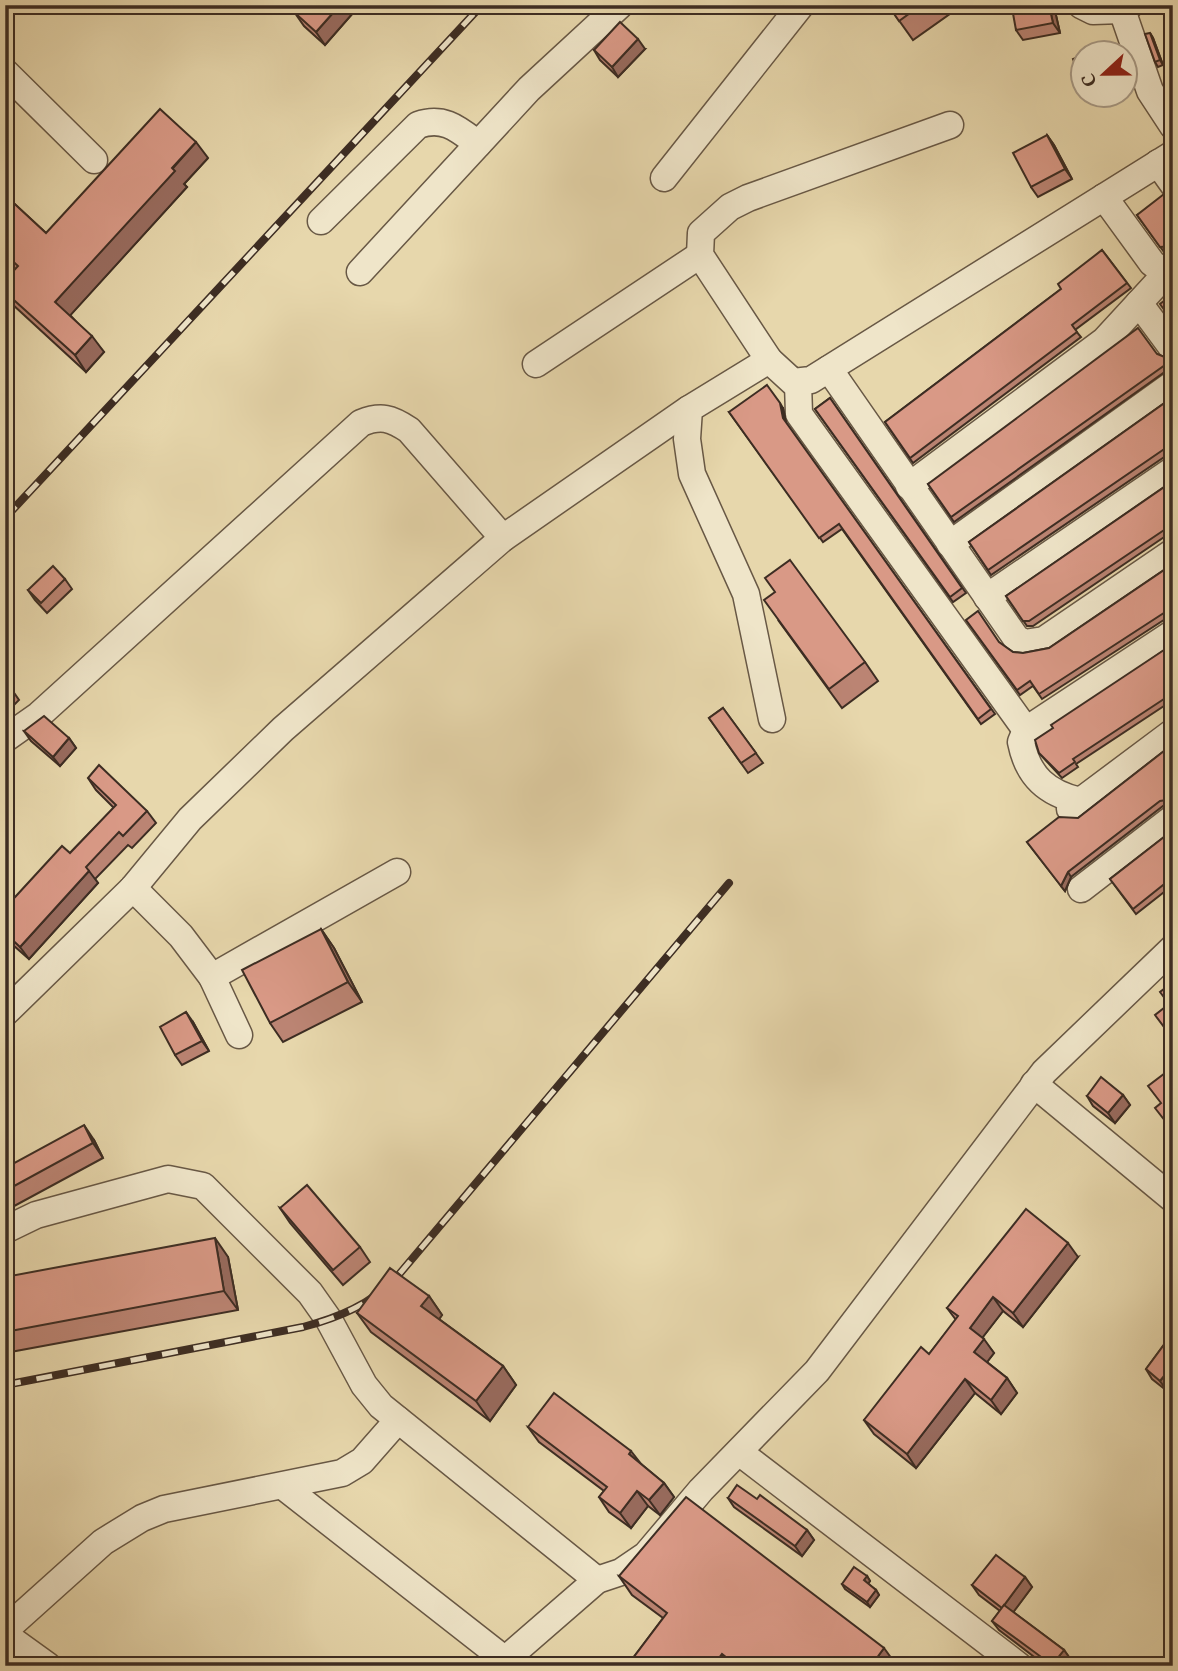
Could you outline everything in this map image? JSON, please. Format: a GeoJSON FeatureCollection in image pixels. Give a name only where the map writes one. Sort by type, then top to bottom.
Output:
{"type":"FeatureCollection","features":[{"type":"Feature","properties":{"kind":"lane"},"geometry":{"type":"LineString","coordinates":[[664,178],[801,5]]}},
{"type":"Feature","properties":{"kind":"lane"},"geometry":{"type":"LineString","coordinates":[[1081,5],[1093,11],[1126,8],[1150,91],[1173,126]]}},
{"type":"Feature","properties":{"kind":"lane"},"geometry":{"type":"LineString","coordinates":[[360,272],[601,11]]}},
{"type":"Feature","properties":{"kind":"lane"},"geometry":{"type":"LineString","coordinates":[[5,72],[94,160]]}},
{"type":"Feature","properties":{"kind":"lane"},"geometry":{"type":"LineString","coordinates":[[321,221],[408,130],[418,125],[430,121],[451,124],[478,144]]}},
{"type":"Feature","properties":{"kind":"lane"},"geometry":{"type":"LineString","coordinates":[[950,125],[730,207],[701,233],[698,242],[700,255],[769,360],[793,382],[811,380],[1104,197],[1168,167]]}},
{"type":"Feature","properties":{"kind":"lane"},"geometry":{"type":"LineString","coordinates":[[909,485],[1104,341],[1170,273],[1152,263],[1104,197]]}},
{"type":"Feature","properties":{"kind":"lane"},"geometry":{"type":"LineString","coordinates":[[536,364],[700,255]]}},
{"type":"Feature","properties":{"kind":"lane"},"geometry":{"type":"LineString","coordinates":[[1139,303],[1173,349]]}},
{"type":"Feature","properties":{"kind":"lane"},"geometry":{"type":"LineString","coordinates":[[5,1013],[133,888],[190,819],[267,744],[503,538],[689,409],[769,360]]}},
{"type":"Feature","properties":{"kind":"lane"},"geometry":{"type":"LineString","coordinates":[[829,369],[1016,638],[1034,644],[1173,552]]}},
{"type":"Feature","properties":{"kind":"lane"},"geometry":{"type":"LineString","coordinates":[[798,383],[799,414],[1026,730]]}},
{"type":"Feature","properties":{"kind":"lane"},"geometry":{"type":"LineString","coordinates":[[950,544],[1173,384]]}},
{"type":"Feature","properties":{"kind":"lane"},"geometry":{"type":"LineString","coordinates":[[689,409],[687,439],[692,474],[746,594],[772,719]]}},
{"type":"Feature","properties":{"kind":"lane"},"geometry":{"type":"LineString","coordinates":[[5,739],[39,715],[361,423],[376,417],[393,419],[409,429],[503,538]]}},
{"type":"Feature","properties":{"kind":"lane"},"geometry":{"type":"LineString","coordinates":[[986,597],[1173,470]]}},
{"type":"Feature","properties":{"kind":"lane"},"geometry":{"type":"LineString","coordinates":[[1173,633],[1026,730],[1021,742],[1034,773],[1046,788],[1075,805],[1173,732]]}},
{"type":"Feature","properties":{"kind":"lane"},"geometry":{"type":"LineString","coordinates":[[1081,889],[1173,818]]}},
{"type":"Feature","properties":{"kind":"lane"},"geometry":{"type":"LineString","coordinates":[[212,977],[397,872]]}},
{"type":"Feature","properties":{"kind":"lane"},"geometry":{"type":"LineString","coordinates":[[133,888],[181,936],[212,977],[239,1035]]}},
{"type":"Feature","properties":{"kind":"lane"},"geometry":{"type":"LineString","coordinates":[[282,1486],[505,1664],[597,1580],[621,1572],[646,1555],[701,1490],[817,1371],[1034,1084],[1072,1043],[1173,948]]}},
{"type":"Feature","properties":{"kind":"lane"},"geometry":{"type":"LineString","coordinates":[[1034,1084],[1173,1199]]}},
{"type":"Feature","properties":{"kind":"lane"},"geometry":{"type":"LineString","coordinates":[[5,1230],[36,1215],[168,1179],[203,1186],[310,1293],[329,1320],[364,1385],[398,1420],[597,1580]]}},
{"type":"Feature","properties":{"kind":"lane"},"geometry":{"type":"LineString","coordinates":[[5,1630],[103,1542],[142,1518],[164,1508],[342,1473],[362,1461],[398,1420]]}},
{"type":"Feature","properties":{"kind":"lane"},"geometry":{"type":"LineString","coordinates":[[739,1452],[1019,1666]]}},
{"type":"Feature","properties":{"kind":"lane"},"geometry":{"type":"LineString","coordinates":[[5,1635],[48,1666]]}},
{"type":"Feature","properties":{"kind":"building"},"geometry":{"type":"Polygon","coordinates":[[[302,5],[340,5],[316,32],[295,13],[302,5]]]}},
{"type":"Feature","properties":{"kind":"building"},"geometry":{"type":"Polygon","coordinates":[[[888,5],[921,5],[899,21],[888,5]]]}},
{"type":"Feature","properties":{"kind":"building"},"geometry":{"type":"Polygon","coordinates":[[[1049,5],[1053,23],[1016,30],[1012,8],[1049,5]]]}},
{"type":"Feature","properties":{"kind":"building"},"geometry":{"type":"Polygon","coordinates":[[[620,22],[638,39],[612,67],[594,50],[620,22]]]}},
{"type":"Feature","properties":{"kind":"building"},"geometry":{"type":"Polygon","coordinates":[[[1150,33],[1160,60],[1155,62],[1145,34],[1150,33]]]}},
{"type":"Feature","properties":{"kind":"building"},"geometry":{"type":"Polygon","coordinates":[[[160,109],[196,142],[172,168],[175,171],[55,302],[92,336],[75,355],[5,292],[5,280],[18,266],[5,254],[5,195],[46,233],[160,109]]]}},
{"type":"Feature","properties":{"kind":"building"},"geometry":{"type":"Polygon","coordinates":[[[1047,135],[1065,169],[1031,187],[1013,153],[1047,135]]]}},
{"type":"Feature","properties":{"kind":"building"},"geometry":{"type":"Polygon","coordinates":[[[1164,194],[1168,198],[1173,195],[1173,246],[1160,247],[1137,215],[1164,194]]]}},
{"type":"Feature","properties":{"kind":"building"},"geometry":{"type":"Polygon","coordinates":[[[1102,250],[1127,283],[1072,325],[1077,332],[910,458],[885,422],[1061,289],[1058,284],[1102,250]]]}},
{"type":"Feature","properties":{"kind":"building"},"geometry":{"type":"Polygon","coordinates":[[[1173,294],[1173,322],[1160,304],[1173,294]]]}},
{"type":"Feature","properties":{"kind":"building"},"geometry":{"type":"Polygon","coordinates":[[[1138,328],[1157,354],[1172,360],[951,517],[928,484],[1138,328]]]}},
{"type":"Feature","properties":{"kind":"building"},"geometry":{"type":"Polygon","coordinates":[[[767,385],[780,403],[783,418],[991,709],[978,719],[839,524],[819,538],[729,412],[767,385]]]}},
{"type":"Feature","properties":{"kind":"building"},"geometry":{"type":"Polygon","coordinates":[[[1173,397],[1173,443],[988,570],[969,542],[1173,397]]]}},
{"type":"Feature","properties":{"kind":"building"},"geometry":{"type":"Polygon","coordinates":[[[830,398],[962,588],[950,597],[815,409],[830,398]]]}},
{"type":"Feature","properties":{"kind":"building"},"geometry":{"type":"Polygon","coordinates":[[[1173,481],[1173,524],[1029,621],[1023,621],[1006,596],[1173,481]]]}},
{"type":"Feature","properties":{"kind":"building"},"geometry":{"type":"Polygon","coordinates":[[[790,560],[865,662],[829,689],[764,600],[775,592],[765,578],[790,560]]]}},
{"type":"Feature","properties":{"kind":"building"},"geometry":{"type":"Polygon","coordinates":[[[1173,564],[1173,607],[1039,694],[1030,681],[1017,690],[966,620],[978,611],[999,642],[1013,652],[1049,648],[1173,564]]]}},
{"type":"Feature","properties":{"kind":"building"},"geometry":{"type":"Polygon","coordinates":[[[53,566],[65,579],[41,603],[28,590],[53,566]]]}},
{"type":"Feature","properties":{"kind":"building"},"geometry":{"type":"Polygon","coordinates":[[[1173,644],[1173,693],[1073,759],[1075,762],[1059,773],[1039,753],[1035,740],[1053,728],[1051,725],[1173,644]]]}},
{"type":"Feature","properties":{"kind":"building"},"geometry":{"type":"Polygon","coordinates":[[[5,684],[12,690],[5,696],[5,684]]]}},
{"type":"Feature","properties":{"kind":"building"},"geometry":{"type":"Polygon","coordinates":[[[723,708],[756,753],[741,763],[709,718],[723,708]]]}},
{"type":"Feature","properties":{"kind":"building"},"geometry":{"type":"Polygon","coordinates":[[[44,716],[69,738],[53,757],[24,731],[44,716]]]}},
{"type":"Feature","properties":{"kind":"building"},"geometry":{"type":"Polygon","coordinates":[[[1173,744],[1173,799],[1160,801],[1068,872],[1061,886],[1027,842],[1059,817],[1078,818],[1173,744]]]}},
{"type":"Feature","properties":{"kind":"building"},"geometry":{"type":"Polygon","coordinates":[[[99,765],[147,811],[123,836],[119,832],[86,867],[89,871],[20,947],[5,933],[5,908],[62,846],[70,853],[116,805],[88,778],[99,765]]]}},
{"type":"Feature","properties":{"kind":"building"},"geometry":{"type":"Polygon","coordinates":[[[1173,830],[1173,877],[1133,909],[1110,879],[1173,830]]]}},
{"type":"Feature","properties":{"kind":"building"},"geometry":{"type":"Polygon","coordinates":[[[321,929],[348,982],[270,1023],[242,970],[321,929]]]}},
{"type":"Feature","properties":{"kind":"building"},"geometry":{"type":"Polygon","coordinates":[[[1173,982],[1173,1039],[1155,1015],[1169,1004],[1160,992],[1173,982]]]}},
{"type":"Feature","properties":{"kind":"building"},"geometry":{"type":"Polygon","coordinates":[[[186,1012],[202,1041],[175,1055],[160,1027],[186,1012]]]}},
{"type":"Feature","properties":{"kind":"building"},"geometry":{"type":"Polygon","coordinates":[[[1173,1067],[1173,1131],[1155,1108],[1161,1103],[1148,1086],[1173,1067]]]}},
{"type":"Feature","properties":{"kind":"building"},"geometry":{"type":"Polygon","coordinates":[[[1101,1077],[1123,1095],[1108,1113],[1087,1096],[1101,1077]]]}},
{"type":"Feature","properties":{"kind":"building"},"geometry":{"type":"Polygon","coordinates":[[[84,1125],[93,1143],[5,1191],[5,1168],[84,1125]]]}},
{"type":"Feature","properties":{"kind":"building"},"geometry":{"type":"Polygon","coordinates":[[[307,1185],[360,1247],[333,1270],[280,1208],[307,1185]]]}},
{"type":"Feature","properties":{"kind":"building"},"geometry":{"type":"Polygon","coordinates":[[[1026,1209],[1068,1243],[1013,1313],[993,1297],[970,1328],[984,1339],[974,1352],[1007,1378],[991,1400],[965,1379],[907,1454],[864,1420],[921,1347],[929,1354],[958,1316],[947,1308],[1026,1209]]]}},
{"type":"Feature","properties":{"kind":"building"},"geometry":{"type":"Polygon","coordinates":[[[215,1238],[224,1291],[5,1332],[5,1277],[215,1238]]]}},
{"type":"Feature","properties":{"kind":"building"},"geometry":{"type":"Polygon","coordinates":[[[390,1268],[429,1296],[421,1306],[503,1366],[476,1401],[357,1313],[390,1268]]]}},
{"type":"Feature","properties":{"kind":"building"},"geometry":{"type":"Polygon","coordinates":[[[1166,1342],[1173,1347],[1173,1365],[1160,1381],[1146,1369],[1166,1342]]]}},
{"type":"Feature","properties":{"kind":"building"},"geometry":{"type":"Polygon","coordinates":[[[554,1393],[631,1451],[629,1454],[664,1483],[649,1500],[637,1491],[620,1513],[599,1497],[607,1487],[528,1427],[554,1393]]]}},
{"type":"Feature","properties":{"kind":"building"},"geometry":{"type":"Polygon","coordinates":[[[737,1485],[757,1499],[760,1495],[807,1530],[795,1546],[728,1498],[737,1485]]]}},
{"type":"Feature","properties":{"kind":"building"},"geometry":{"type":"Polygon","coordinates":[[[686,1497],[884,1648],[871,1666],[737,1666],[722,1654],[713,1666],[627,1666],[667,1613],[619,1576],[686,1497]]]}},
{"type":"Feature","properties":{"kind":"building"},"geometry":{"type":"Polygon","coordinates":[[[996,1555],[1025,1577],[1002,1608],[972,1585],[996,1555]]]}},
{"type":"Feature","properties":{"kind":"building"},"geometry":{"type":"Polygon","coordinates":[[[854,1567],[867,1576],[864,1580],[876,1590],[867,1602],[842,1584],[854,1567]]]}},
{"type":"Feature","properties":{"kind":"building"},"geometry":{"type":"Polygon","coordinates":[[[1004,1605],[1064,1650],[1052,1665],[992,1621],[1004,1605]]]}},
{"type":"Feature","properties":{"kind":"railway"},"geometry":{"type":"LineString","coordinates":[[5,518],[482,5]]}},
{"type":"Feature","properties":{"kind":"railway"},"geometry":{"type":"LineString","coordinates":[[5,1385],[303,1327],[342,1314],[375,1296],[396,1278],[729,883]]}}]}
